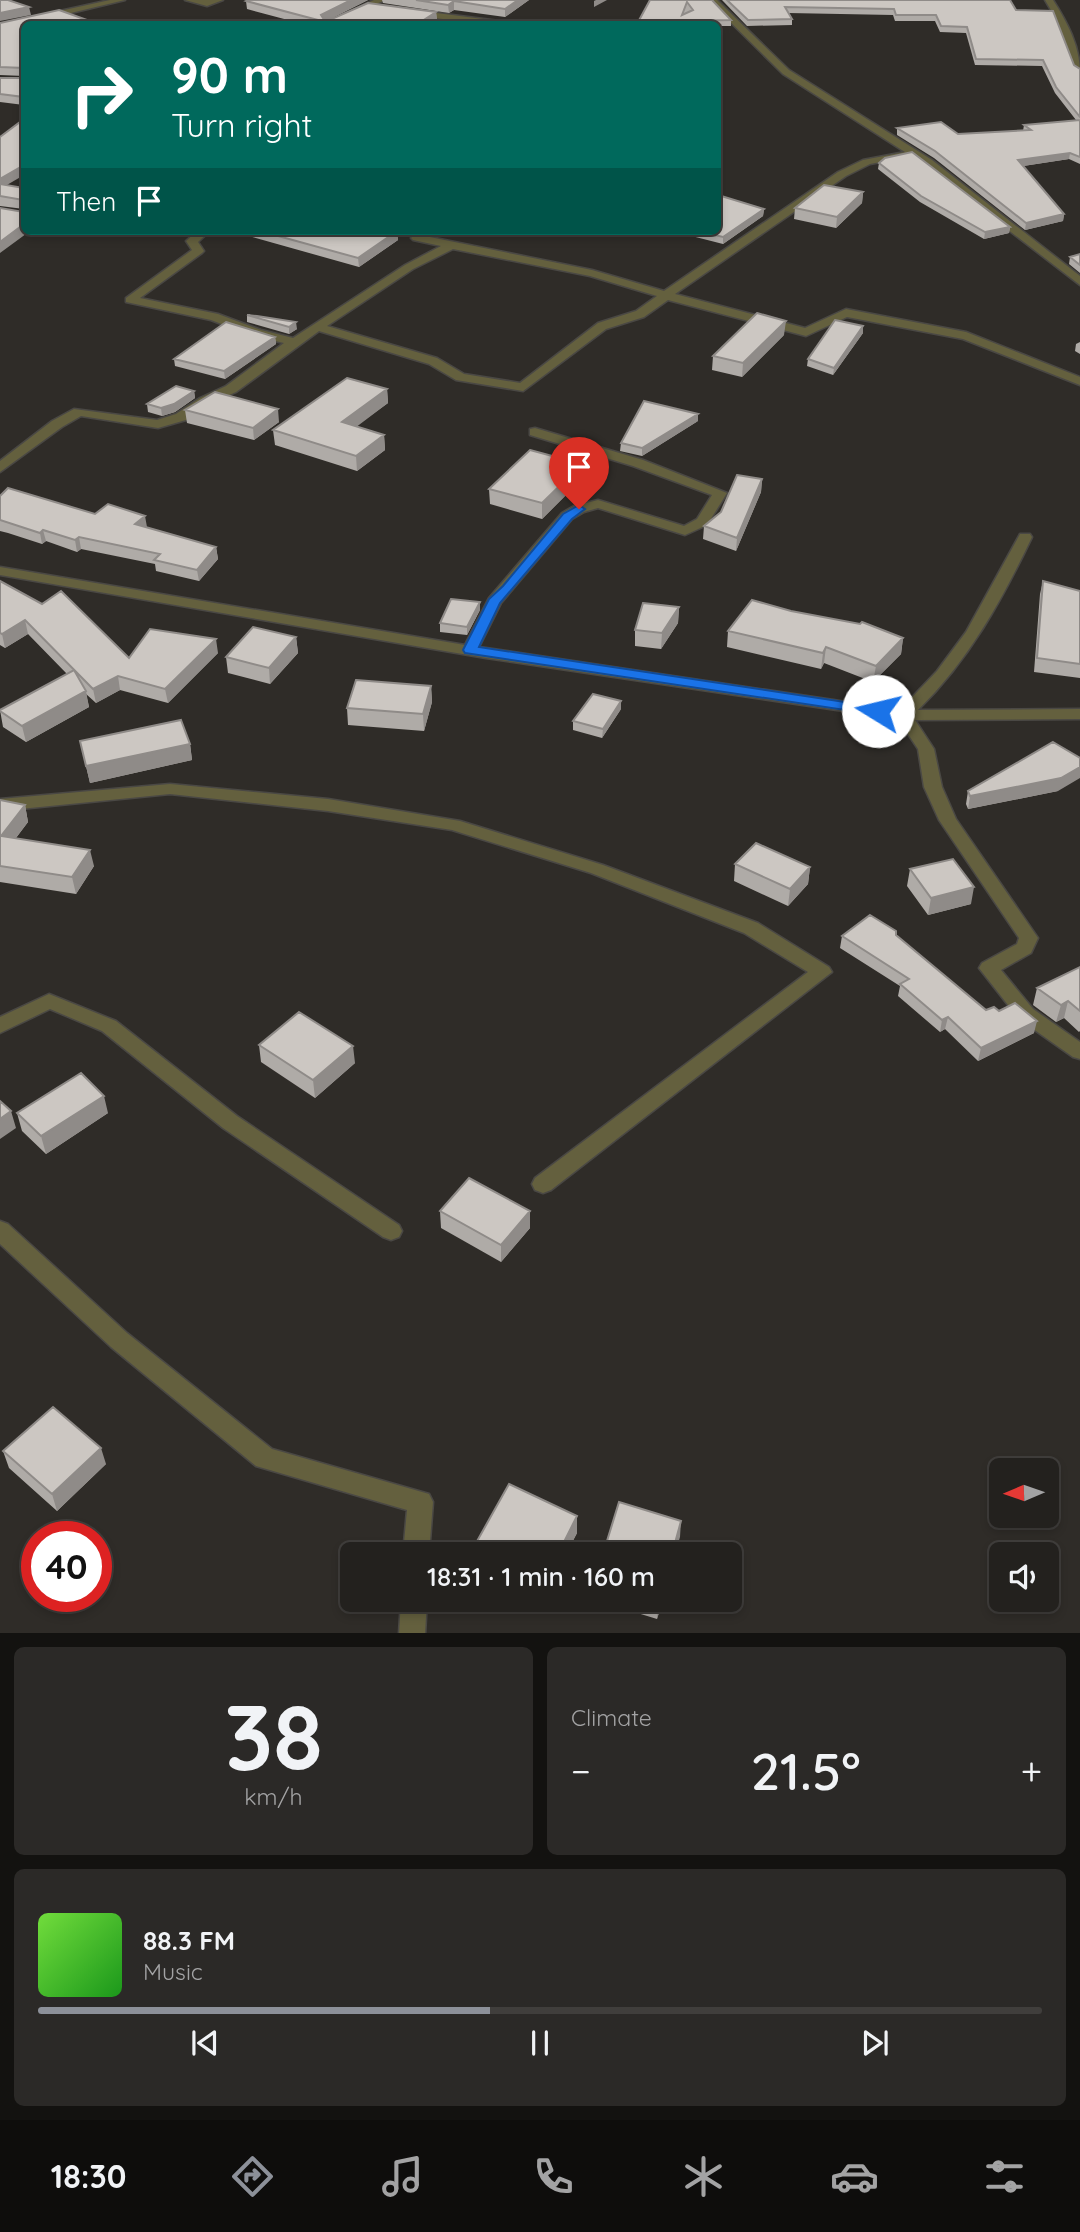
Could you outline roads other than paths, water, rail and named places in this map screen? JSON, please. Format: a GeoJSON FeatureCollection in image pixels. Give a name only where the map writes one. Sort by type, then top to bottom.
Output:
{"type":"FeatureCollection","features":[{"type":"Feature","properties":{"kind":"street"},"geometry":{"type":"LineString","coordinates":[[26,21],[121,0]]}},
{"type":"Feature","properties":{"kind":"street"},"geometry":{"type":"LineString","coordinates":[[190,0],[207,3],[219,0]]}},
{"type":"Feature","properties":{"kind":"street"},"geometry":{"type":"LineString","coordinates":[[712,0],[733,26],[786,72],[913,153],[1080,282]]}},
{"type":"Feature","properties":{"kind":"street"},"geometry":{"type":"LineString","coordinates":[[1048,0],[1062,22],[1080,70]]}},
{"type":"Feature","properties":{"kind":"street"},"geometry":{"type":"LineString","coordinates":[[334,21],[367,6],[381,4]]}},
{"type":"Feature","properties":{"kind":"street"},"geometry":{"type":"LineString","coordinates":[[29,7],[51,15]]}},
{"type":"Feature","properties":{"kind":"street"},"geometry":{"type":"LineString","coordinates":[[407,12],[476,21]]}},
{"type":"Feature","properties":{"kind":"street"},"geometry":{"type":"LineString","coordinates":[[0,27],[21,22]]}},
{"type":"Feature","properties":{"kind":"street"},"geometry":{"type":"LineString","coordinates":[[318,327],[433,360],[460,376],[523,387],[602,326],[640,314],[750,234],[779,219],[842,174],[867,162],[913,153]]}},
{"type":"Feature","properties":{"kind":"street"},"geometry":{"type":"LineString","coordinates":[[199,235],[192,241],[198,251],[130,300],[214,317],[257,333],[294,342]]}},
{"type":"Feature","properties":{"kind":"street"},"geometry":{"type":"LineString","coordinates":[[420,235],[417,238],[592,273],[667,296],[806,332],[846,313],[965,336],[1080,380]]}},
{"type":"Feature","properties":{"kind":"street"},"geometry":{"type":"LineString","coordinates":[[0,468],[57,424],[79,412],[158,424],[181,417],[205,401],[231,389],[294,342],[408,267],[452,246]]}},
{"type":"Feature","properties":{"kind":"street"},"geometry":{"type":"LineString","coordinates":[[470,650],[494,601],[567,516],[579,509],[598,504],[685,531],[702,522],[720,493],[626,459],[535,432]]}},
{"type":"Feature","properties":{"kind":"street"},"geometry":{"type":"LineString","coordinates":[[904,715],[931,690],[969,643],[1025,537]]}},
{"type":"Feature","properties":{"kind":"street"},"geometry":{"type":"LineString","coordinates":[[0,571],[470,650],[904,715],[1080,714]]}},
{"type":"Feature","properties":{"kind":"street"},"geometry":{"type":"LineString","coordinates":[[904,715],[926,749],[933,787],[948,820],[1029,938],[1024,948],[989,968],[1026,1014],[1080,1052]]}},
{"type":"Feature","properties":{"kind":"street"},"geometry":{"type":"LineString","coordinates":[[0,805],[170,789],[328,805],[454,825],[597,869],[751,928],[822,972],[543,1184]]}},
{"type":"Feature","properties":{"kind":"street"},"geometry":{"type":"LineString","coordinates":[[0,1026],[49,1001],[109,1026],[230,1122],[391,1231]]}},
{"type":"Feature","properties":{"kind":"street"},"geometry":{"type":"LineString","coordinates":[[0,1230],[119,1340],[265,1458],[420,1502],[417,1542]]}},
{"type":"Feature","properties":{"kind":"street"},"geometry":{"type":"LineString","coordinates":[[412,1633],[413,1612]]}}]}
